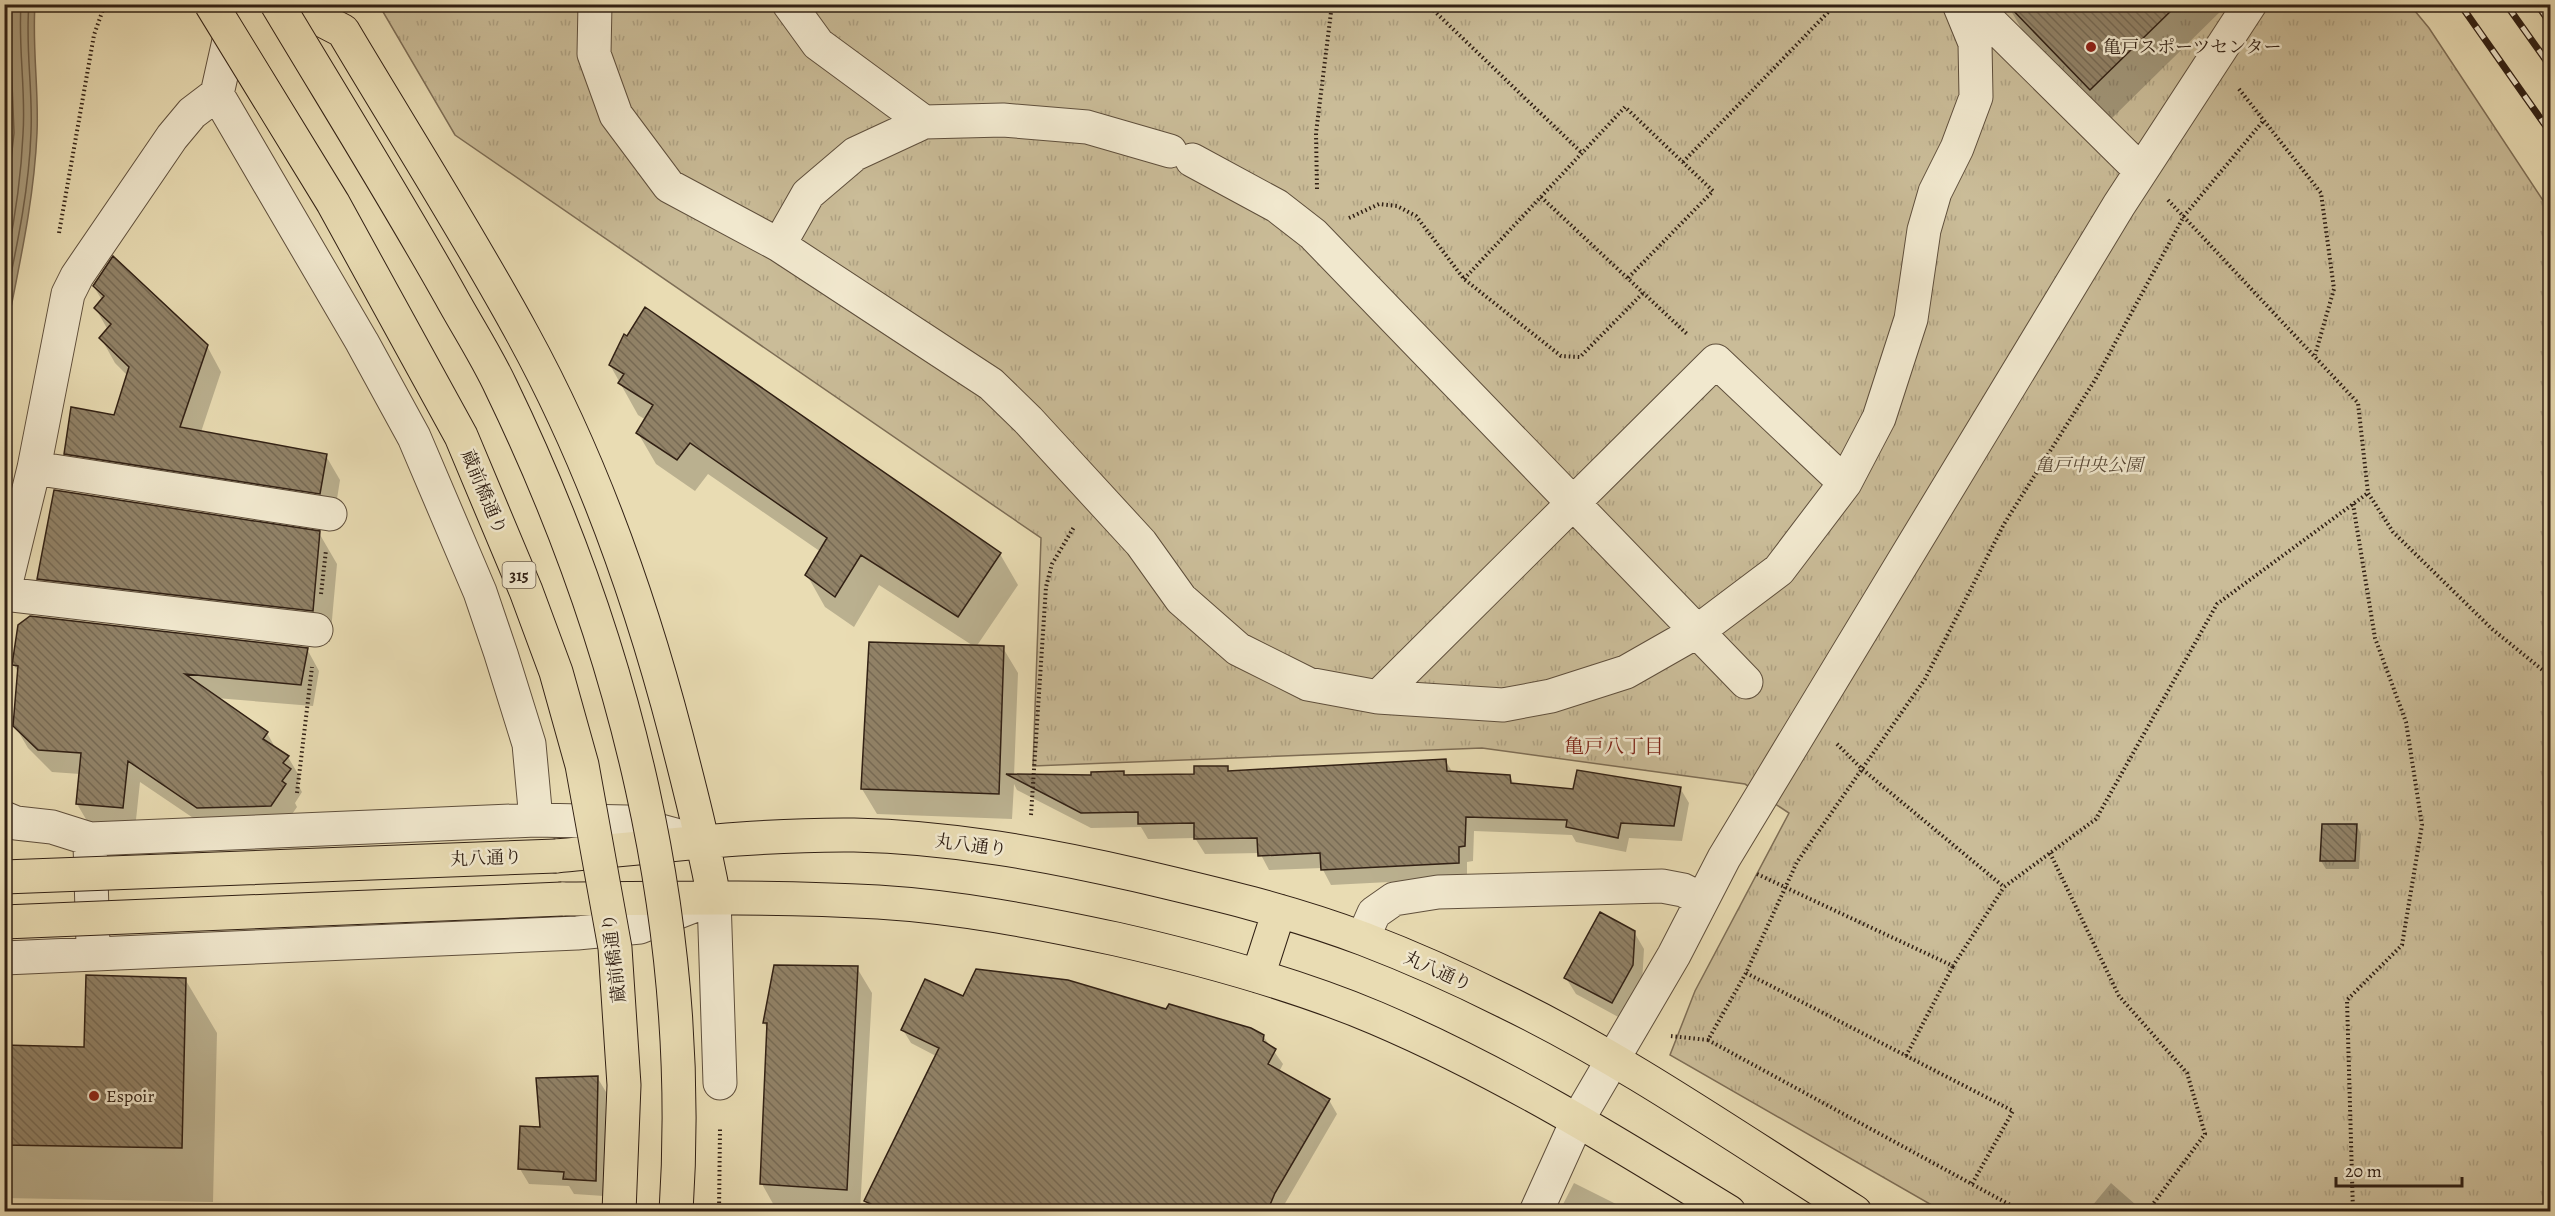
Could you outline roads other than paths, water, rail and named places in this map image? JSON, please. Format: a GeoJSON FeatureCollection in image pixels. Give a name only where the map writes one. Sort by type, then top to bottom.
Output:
{"type":"FeatureCollection","features":[{"type":"Feature","properties":{"kind":"main road","name":"蔵前橋通り"},"geometry":{"type":"LineString","coordinates":[[211,4],[333,203],[460,435],[526,591],[556,672],[582,765],[615,948],[624,1085],[619,1212]]}},
{"type":"Feature","properties":{"kind":"main road"},"geometry":{"type":"LineString","coordinates":[[276,4],[420,242],[500,384],[583,580],[629,728],[649,812],[669,934],[680,1098],[676,1212]]}},
{"type":"Feature","properties":{"kind":"main road"},"geometry":{"type":"LineString","coordinates":[[291,4],[343,31],[524,335],[570,430],[629,573],[655,655],[705,843],[714,898]]}},
{"type":"Feature","properties":{"kind":"main road","name":"丸八通り"},"geometry":{"type":"LineString","coordinates":[[4,877],[556,856],[796,836],[856,835],[935,840],[1028,852],[1279,911],[1363,938],[1507,1002],[1614,1061],[1855,1212]]}},
{"type":"Feature","properties":{"kind":"main road"},"geometry":{"type":"LineString","coordinates":[[4,922],[562,899],[714,898],[807,899],[956,909],[1024,919],[1160,949],[1258,976],[1376,1018],[1490,1071],[1578,1119],[1729,1211]]}},
{"type":"Feature","properties":{"kind":"main road"},"geometry":{"type":"LineString","coordinates":[[1258,976],[1279,911]]}},
{"type":"Feature","properties":{"kind":"street"},"geometry":{"type":"LineString","coordinates":[[595,4],[594,54],[615,116],[669,186],[779,245],[990,384],[1028,420],[1141,543],[1182,599],[1238,649],[1308,684],[1378,697],[1503,705],[1551,696],[1626,672],[1698,631],[1779,570],[1845,483],[1878,418],[1911,319],[1924,230],[1935,192],[1958,148],[1976,97],[1975,44],[1959,4]]}},
{"type":"Feature","properties":{"kind":"street"},"geometry":{"type":"LineString","coordinates":[[789,4],[818,44],[924,122]]}},
{"type":"Feature","properties":{"kind":"street"},"geometry":{"type":"LineString","coordinates":[[1972,4],[2141,171]]}},
{"type":"Feature","properties":{"kind":"street"},"geometry":{"type":"LineString","coordinates":[[1536,1212],[1578,1119],[1674,955],[1701,898],[1724,858],[2141,171],[2250,4]]}},
{"type":"Feature","properties":{"kind":"street"},"geometry":{"type":"LineString","coordinates":[[230,36],[217,94],[192,113],[172,137],[77,276],[68,294],[34,468],[4,592],[316,630]]}},
{"type":"Feature","properties":{"kind":"street"},"geometry":{"type":"LineString","coordinates":[[217,94],[363,342],[414,437],[480,592],[501,654],[529,744],[536,820]]}},
{"type":"Feature","properties":{"kind":"street"},"geometry":{"type":"LineString","coordinates":[[779,245],[808,194],[855,154],[924,122],[1003,120],[1088,127],[1181,155],[1277,206],[1313,234],[1573,506],[1746,682]]}},
{"type":"Feature","properties":{"kind":"street"},"geometry":{"type":"LineString","coordinates":[[1378,697],[1573,506],[1716,361],[1845,483]]}},
{"type":"Feature","properties":{"kind":"street"},"geometry":{"type":"LineString","coordinates":[[34,468],[330,514]]}},
{"type":"Feature","properties":{"kind":"street"},"geometry":{"type":"LineString","coordinates":[[4,818],[16,823],[52,827],[90,839],[536,820],[627,822],[705,843]]}},
{"type":"Feature","properties":{"kind":"street"},"geometry":{"type":"LineString","coordinates":[[90,839],[93,953]]}},
{"type":"Feature","properties":{"kind":"street"},"geometry":{"type":"LineString","coordinates":[[1363,938],[1374,913],[1394,899],[1438,892],[1662,886],[1683,890],[1701,898]]}},
{"type":"Feature","properties":{"kind":"street"},"geometry":{"type":"LineString","coordinates":[[4,958],[577,933],[640,927],[714,898],[720,1083]]}},
{"type":"Feature","properties":{"kind":"water"},"geometry":{"type":"Polygon","coordinates":[[[5,4],[35,5],[37,117],[29,211],[5,338],[5,4]]]}},
{"type":"Feature","properties":{"kind":"railway"},"geometry":{"type":"LineString","coordinates":[[2460,4],[2550,132]]}},
{"type":"Feature","properties":{"kind":"railway"},"geometry":{"type":"LineString","coordinates":[[2506,4],[2550,66]]}},
{"type":"Feature","properties":{"kind":"railway"},"geometry":{"type":"LineString","coordinates":[[2537,4],[2550,23]]}},
{"type":"Feature","properties":{"kind":"place","name":"亀戸スポーツセンター"},"geometry":{"type":"Point","coordinates":[2091,47]}},
{"type":"Feature","properties":{"kind":"place","name":"Espoir"},"geometry":{"type":"Point","coordinates":[94,1096]}},
{"type":"Feature","properties":{"kind":"district","name":"亀戸八丁目"},"geometry":{"type":"Point","coordinates":[1614,746]}},
{"type":"Feature","properties":{"kind":"park label","name":"亀戸中央公園"},"geometry":{"type":"Point","coordinates":[2089,465]}}]}
